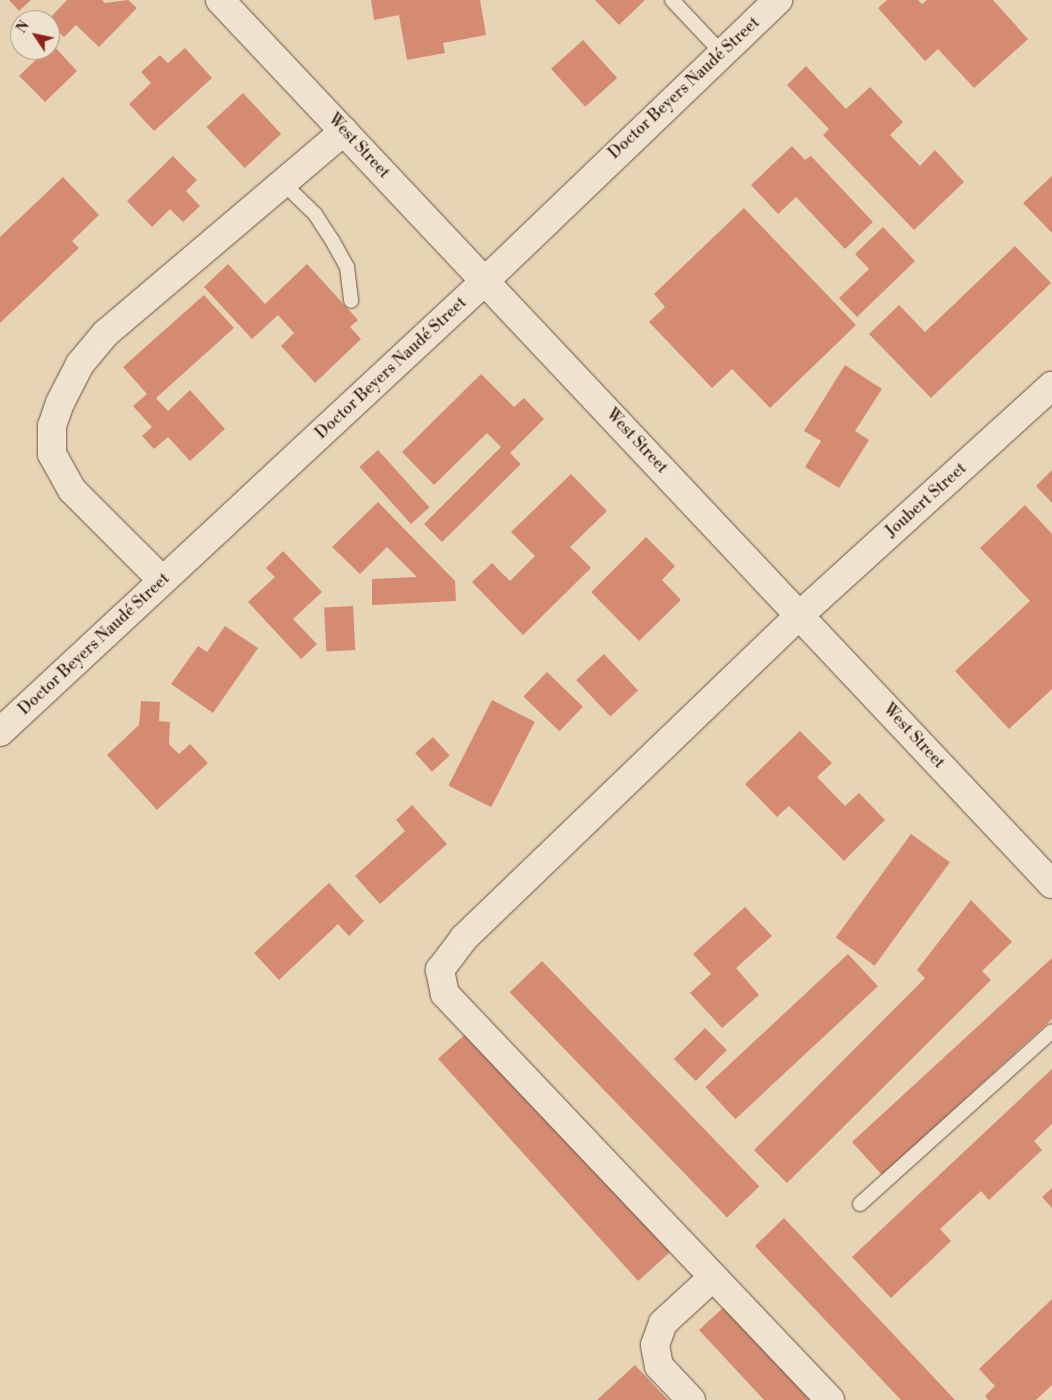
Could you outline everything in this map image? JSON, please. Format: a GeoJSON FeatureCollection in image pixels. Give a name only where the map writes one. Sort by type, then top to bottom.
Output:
{"type":"FeatureCollection","features":[{"type":"Feature","properties":{"kind":"street","name":"West Street"},"geometry":{"type":"LineString","coordinates":[[220,0],[801,614],[1052,884]]}},
{"type":"Feature","properties":{"kind":"street","name":"Doctor Beyers Naudé Street"},"geometry":{"type":"LineString","coordinates":[[0,732],[486,280],[778,0]]}},
{"type":"Feature","properties":{"kind":"street"},"geometry":{"type":"LineString","coordinates":[[162,580],[72,490],[52,454],[52,426],[80,364],[106,333],[344,131]]}},
{"type":"Feature","properties":{"kind":"street","name":"Joubert Street"},"geometry":{"type":"LineString","coordinates":[[830,1400],[445,994],[440,970],[464,938],[801,614],[1052,386]]}},
{"type":"Feature","properties":{"kind":"street"},"geometry":{"type":"LineString","coordinates":[[690,1400],[659,1366],[655,1345],[663,1323],[713,1277]]}},
{"type":"Feature","properties":{"kind":"lane"},"geometry":{"type":"LineString","coordinates":[[672,0],[722,52]]}},
{"type":"Feature","properties":{"kind":"lane"},"geometry":{"type":"LineString","coordinates":[[283,183],[315,214],[332,240],[347,267],[351,301]]}},
{"type":"Feature","properties":{"kind":"lane"},"geometry":{"type":"LineString","coordinates":[[860,1204],[1052,1031]]}},
{"type":"Feature","properties":{"kind":"building"},"geometry":{"type":"Polygon","coordinates":[[[9,0],[31,0],[20,10],[9,0]]]}},
{"type":"Feature","properties":{"kind":"building"},"geometry":{"type":"Polygon","coordinates":[[[67,0],[102,0],[105,3],[128,0],[137,8],[99,47],[76,25],[64,37],[60,33],[60,10],[58,10],[67,0]]]}},
{"type":"Feature","properties":{"kind":"building"},"geometry":{"type":"Polygon","coordinates":[[[371,0],[480,0],[486,35],[443,43],[445,53],[407,60],[399,15],[374,20],[371,0]]]}},
{"type":"Feature","properties":{"kind":"building"},"geometry":{"type":"Polygon","coordinates":[[[595,0],[645,0],[619,25],[595,0]]]}},
{"type":"Feature","properties":{"kind":"building"},"geometry":{"type":"Polygon","coordinates":[[[887,0],[918,0],[922,4],[927,0],[993,0],[1028,39],[974,88],[938,49],[925,61],[878,8],[887,0]]]}},
{"type":"Feature","properties":{"kind":"building"},"geometry":{"type":"Polygon","coordinates":[[[583,40],[617,78],[585,107],[551,69],[583,40]]]}},
{"type":"Feature","properties":{"kind":"building"},"geometry":{"type":"Polygon","coordinates":[[[185,48],[212,78],[154,131],[129,104],[151,83],[141,72],[160,55],[168,63],[185,48]]]}},
{"type":"Feature","properties":{"kind":"building"},"geometry":{"type":"Polygon","coordinates":[[[60,53],[77,71],[45,102],[19,76],[36,60],[60,60],[60,53]]]}},
{"type":"Feature","properties":{"kind":"building"},"geometry":{"type":"Polygon","coordinates":[[[806,66],[846,109],[870,87],[903,122],[890,135],[920,166],[935,150],[964,182],[914,230],[823,135],[829,129],[787,85],[806,66]]]}},
{"type":"Feature","properties":{"kind":"building"},"geometry":{"type":"Polygon","coordinates":[[[243,93],[281,134],[245,168],[206,127],[243,93]]]}},
{"type":"Feature","properties":{"kind":"building"},"geometry":{"type":"Polygon","coordinates":[[[792,146],[805,160],[811,156],[873,222],[845,249],[796,197],[778,214],[751,185],[792,146]]]}},
{"type":"Feature","properties":{"kind":"building"},"geometry":{"type":"Polygon","coordinates":[[[173,156],[197,180],[186,191],[200,206],[183,222],[170,209],[152,227],[127,201],[173,156]]]}},
{"type":"Feature","properties":{"kind":"building"},"geometry":{"type":"Polygon","coordinates":[[[1052,176],[1052,233],[1023,203],[1052,176]]]}},
{"type":"Feature","properties":{"kind":"building"},"geometry":{"type":"Polygon","coordinates":[[[63,177],[99,215],[72,241],[79,248],[0,323],[0,237],[63,177]]]}},
{"type":"Feature","properties":{"kind":"building"},"geometry":{"type":"Polygon","coordinates":[[[744,208],[856,325],[770,408],[732,369],[712,388],[649,322],[665,307],[654,294],[744,208]]]}},
{"type":"Feature","properties":{"kind":"building"},"geometry":{"type":"Polygon","coordinates":[[[883,227],[915,261],[857,317],[839,298],[869,269],[855,254],[883,227]]]}},
{"type":"Feature","properties":{"kind":"building"},"geometry":{"type":"Polygon","coordinates":[[[1015,246],[1051,283],[931,398],[869,334],[899,305],[925,332],[1015,246]]]}},
{"type":"Feature","properties":{"kind":"building"},"geometry":{"type":"Polygon","coordinates":[[[228,264],[265,304],[307,264],[358,320],[350,327],[361,339],[315,383],[281,346],[294,333],[278,315],[252,339],[204,287],[228,264]]]}},
{"type":"Feature","properties":{"kind":"building"},"geometry":{"type":"Polygon","coordinates":[[[204,295],[234,328],[156,398],[168,411],[190,390],[225,429],[190,461],[168,437],[154,449],[142,436],[152,427],[133,406],[147,394],[123,367],[204,295]]]}},
{"type":"Feature","properties":{"kind":"building"},"geometry":{"type":"Polygon","coordinates":[[[845,365],[882,389],[855,431],[869,440],[839,488],[805,467],[821,441],[804,431],[845,365]]]}},
{"type":"Feature","properties":{"kind":"building"},"geometry":{"type":"Polygon","coordinates":[[[481,374],[514,407],[524,398],[544,419],[510,453],[521,464],[442,542],[424,524],[501,447],[487,433],[434,485],[402,452],[481,374]]]}},
{"type":"Feature","properties":{"kind":"building"},"geometry":{"type":"Polygon","coordinates":[[[378,450],[430,507],[411,524],[359,467],[378,450]]]}},
{"type":"Feature","properties":{"kind":"building"},"geometry":{"type":"Polygon","coordinates":[[[1052,470],[1052,503],[1036,486],[1052,470]]]}},
{"type":"Feature","properties":{"kind":"building"},"geometry":{"type":"Polygon","coordinates":[[[571,474],[607,511],[570,547],[591,568],[523,635],[472,582],[492,563],[510,581],[535,556],[511,532],[571,474]]]}},
{"type":"Feature","properties":{"kind":"building"},"geometry":{"type":"Polygon","coordinates":[[[378,502],[455,581],[456,601],[372,605],[372,579],[417,577],[387,547],[360,574],[332,547],[378,502]]]}},
{"type":"Feature","properties":{"kind":"building"},"geometry":{"type":"Polygon","coordinates":[[[1025,505],[1052,534],[1052,689],[1009,729],[955,671],[1030,601],[980,548],[1025,505]]]}},
{"type":"Feature","properties":{"kind":"building"},"geometry":{"type":"Polygon","coordinates":[[[646,537],[675,566],[662,580],[681,600],[639,641],[591,592],[646,537]]]}},
{"type":"Feature","properties":{"kind":"building"},"geometry":{"type":"Polygon","coordinates":[[[283,551],[322,592],[293,619],[317,644],[301,659],[248,602],[275,577],[266,568],[283,551]]]}},
{"type":"Feature","properties":{"kind":"building"},"geometry":{"type":"Polygon","coordinates":[[[353,606],[355,650],[326,651],[324,608],[353,606]]]}},
{"type":"Feature","properties":{"kind":"building"},"geometry":{"type":"Polygon","coordinates":[[[225,626],[258,648],[213,713],[171,684],[198,646],[207,652],[225,626]]]}},
{"type":"Feature","properties":{"kind":"building"},"geometry":{"type":"Polygon","coordinates":[[[604,654],[638,691],[610,716],[576,680],[604,654]]]}},
{"type":"Feature","properties":{"kind":"building"},"geometry":{"type":"Polygon","coordinates":[[[547,672],[583,707],[559,731],[523,696],[547,672]]]}},
{"type":"Feature","properties":{"kind":"building"},"geometry":{"type":"Polygon","coordinates":[[[492,700],[535,722],[491,807],[448,786],[492,700]]]}},
{"type":"Feature","properties":{"kind":"building"},"geometry":{"type":"Polygon","coordinates":[[[141,701],[160,702],[159,721],[170,722],[169,744],[179,754],[190,744],[208,763],[157,810],[107,755],[139,725],[141,701]]]}},
{"type":"Feature","properties":{"kind":"building"},"geometry":{"type":"Polygon","coordinates":[[[800,731],[832,763],[817,777],[845,806],[859,793],[885,820],[844,861],[789,806],[777,817],[745,784],[800,731]]]}},
{"type":"Feature","properties":{"kind":"building"},"geometry":{"type":"Polygon","coordinates":[[[433,737],[450,756],[432,772],[415,753],[433,737]]]}},
{"type":"Feature","properties":{"kind":"building"},"geometry":{"type":"Polygon","coordinates":[[[412,805],[447,844],[380,904],[355,876],[405,831],[396,820],[412,805]]]}},
{"type":"Feature","properties":{"kind":"building"},"geometry":{"type":"Polygon","coordinates":[[[911,834],[950,862],[875,966],[836,938],[911,834]]]}},
{"type":"Feature","properties":{"kind":"building"},"geometry":{"type":"Polygon","coordinates":[[[329,883],[364,921],[349,936],[338,924],[279,980],[254,953],[329,883]]]}},
{"type":"Feature","properties":{"kind":"building"},"geometry":{"type":"Polygon","coordinates":[[[971,900],[1012,942],[982,971],[991,980],[787,1183],[754,1150],[925,978],[917,970],[971,900]]]}},
{"type":"Feature","properties":{"kind":"building"},"geometry":{"type":"Polygon","coordinates":[[[745,907],[772,936],[736,968],[759,995],[722,1028],[690,993],[711,974],[693,954],[745,907]]]}},
{"type":"Feature","properties":{"kind":"building"},"geometry":{"type":"Polygon","coordinates":[[[848,954],[878,986],[735,1119],[705,1087],[848,954]]]}},
{"type":"Feature","properties":{"kind":"building"},"geometry":{"type":"Polygon","coordinates":[[[1052,958],[1052,1019],[882,1175],[852,1142],[1052,958]]]}},
{"type":"Feature","properties":{"kind":"building"},"geometry":{"type":"Polygon","coordinates":[[[542,961],[759,1186],[727,1217],[510,992],[542,961]]]}},
{"type":"Feature","properties":{"kind":"building"},"geometry":{"type":"Polygon","coordinates":[[[705,1028],[727,1050],[696,1081],[674,1059],[705,1028]]]}},
{"type":"Feature","properties":{"kind":"building"},"geometry":{"type":"Polygon","coordinates":[[[470,1030],[670,1252],[638,1281],[438,1059],[470,1030]]]}},
{"type":"Feature","properties":{"kind":"building"},"geometry":{"type":"Polygon","coordinates":[[[1052,1069],[1052,1124],[1034,1141],[1042,1150],[989,1200],[981,1191],[940,1229],[951,1241],[891,1298],[852,1257],[1052,1069]]]}},
{"type":"Feature","properties":{"kind":"building"},"geometry":{"type":"Polygon","coordinates":[[[1052,1188],[1052,1208],[1042,1197],[1052,1188]]]}},
{"type":"Feature","properties":{"kind":"building"},"geometry":{"type":"Polygon","coordinates":[[[784,1218],[955,1400],[901,1400],[755,1246],[784,1218]]]}},
{"type":"Feature","properties":{"kind":"building"},"geometry":{"type":"Polygon","coordinates":[[[1052,1299],[1052,1385],[1036,1400],[988,1400],[985,1396],[995,1386],[979,1369],[1052,1299]]]}},
{"type":"Feature","properties":{"kind":"building"},"geometry":{"type":"Polygon","coordinates":[[[726,1305],[815,1400],[764,1400],[699,1330],[726,1305]]]}},
{"type":"Feature","properties":{"kind":"building"},"geometry":{"type":"Polygon","coordinates":[[[635,1365],[668,1400],[597,1400],[635,1365]]]}}]}
